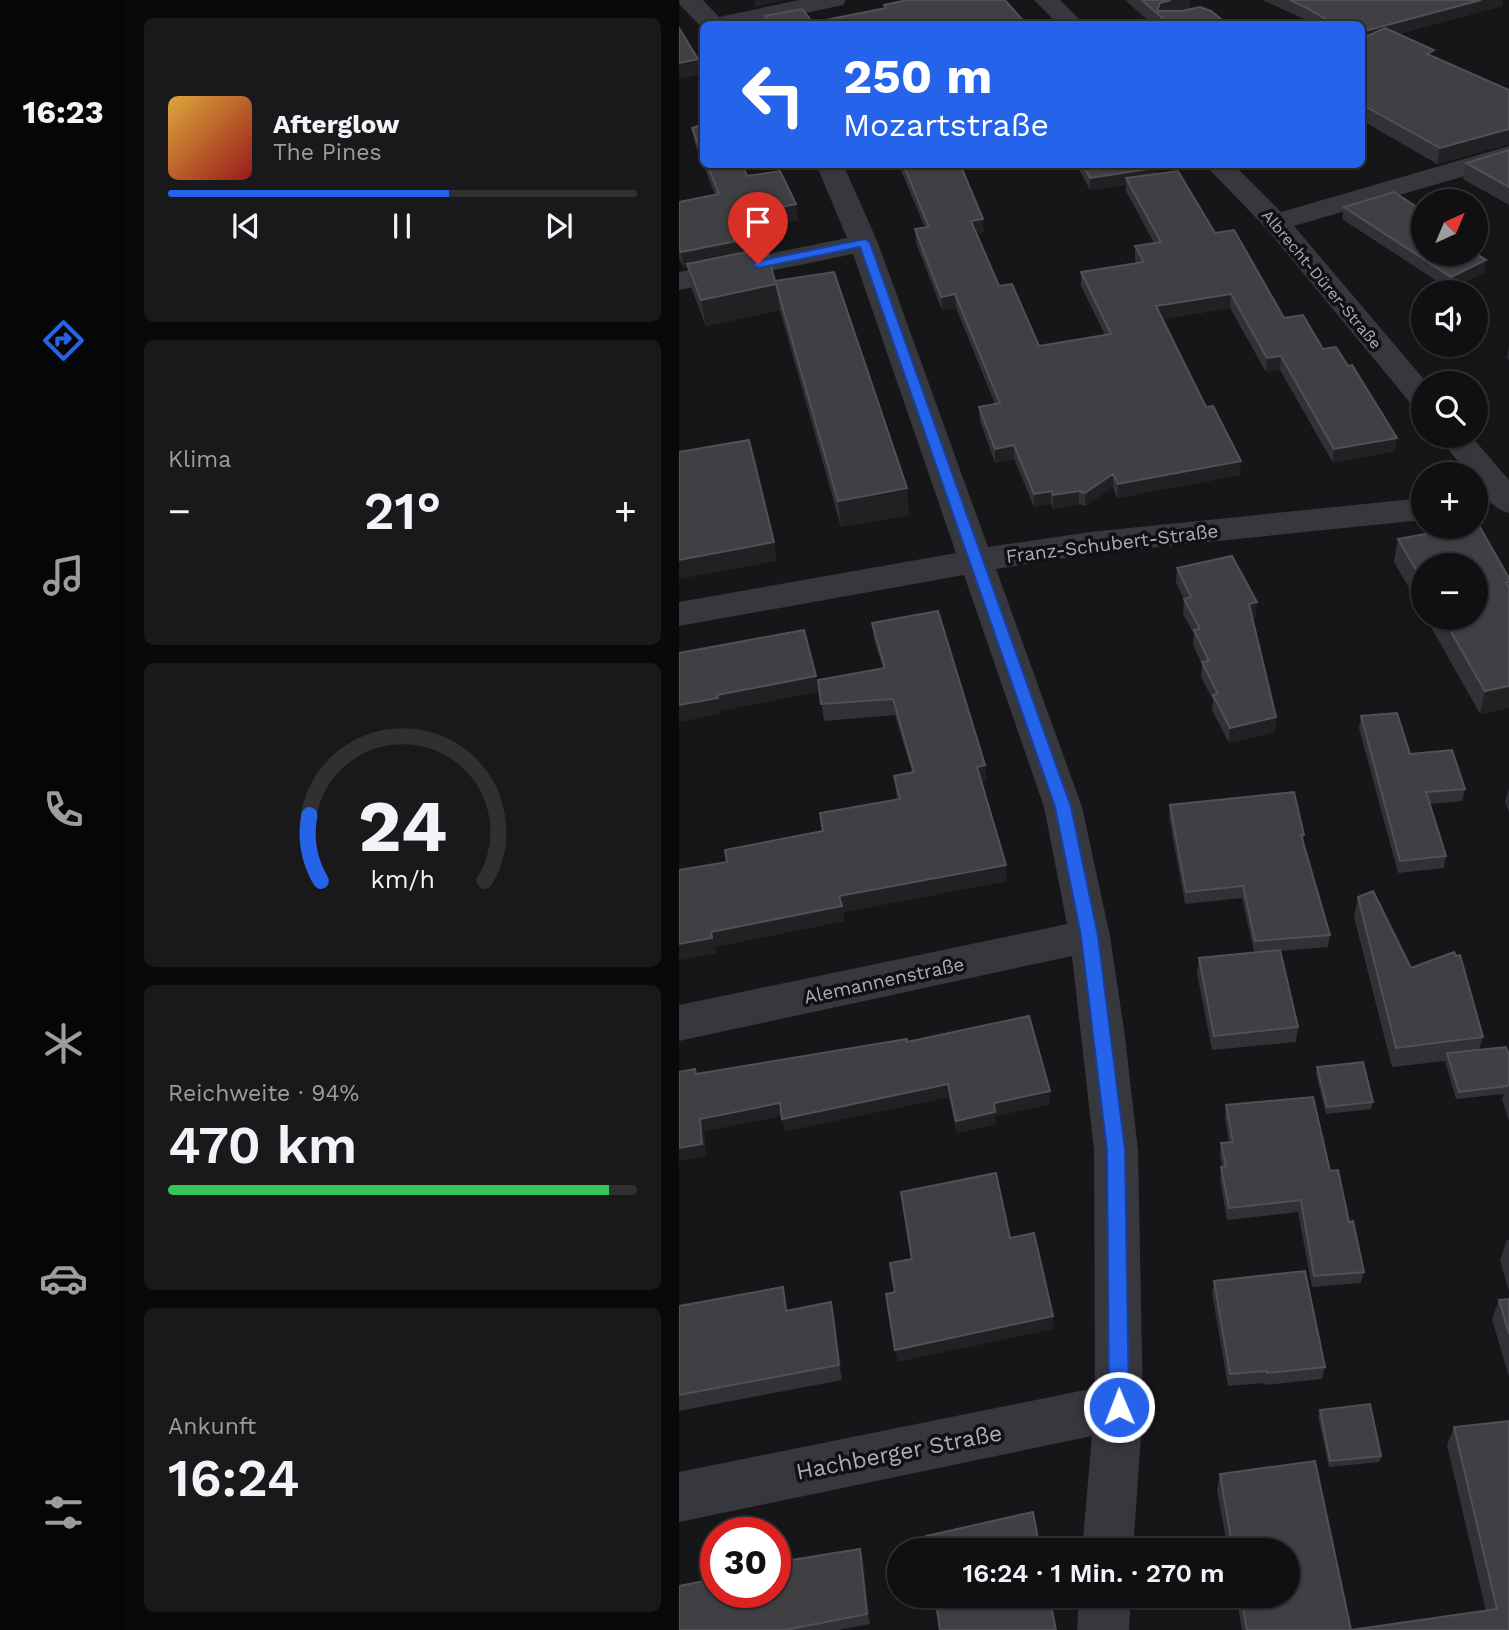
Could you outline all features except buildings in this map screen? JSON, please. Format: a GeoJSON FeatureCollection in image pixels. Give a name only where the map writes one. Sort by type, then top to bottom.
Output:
{"type":"FeatureCollection","features":[{"type":"Feature","properties":{"kind":"street"},"geometry":{"type":"LineString","coordinates":[[689,0],[700,24]]}},
{"type":"Feature","properties":{"kind":"street"},"geometry":{"type":"LineString","coordinates":[[734,21],[834,0]]}},
{"type":"Feature","properties":{"kind":"street"},"geometry":{"type":"LineString","coordinates":[[1046,0],[1069,21]]}},
{"type":"Feature","properties":{"kind":"street"},"geometry":{"type":"LineString","coordinates":[[1276,222],[1509,154]]}},
{"type":"Feature","properties":{"kind":"street"},"geometry":{"type":"LineString","coordinates":[[831,168],[865,243],[1063,807],[1090,936],[1116,1150],[1119,1407],[1109,1538]]}},
{"type":"Feature","properties":{"kind":"street","name":"Albrecht-Dürer-Straße"},"geometry":{"type":"LineString","coordinates":[[1221,168],[1276,222],[1411,384]]}},
{"type":"Feature","properties":{"kind":"street"},"geometry":{"type":"LineString","coordinates":[[679,281],[865,243]]}},
{"type":"Feature","properties":{"kind":"street"},"geometry":{"type":"LineString","coordinates":[[1464,448],[1508,501]]}},
{"type":"Feature","properties":{"kind":"street"},"geometry":{"type":"LineString","coordinates":[[1488,502],[1508,501]]}},
{"type":"Feature","properties":{"kind":"street","name":"Franz-Schubert-Straße"},"geometry":{"type":"LineString","coordinates":[[679,614],[1090,543],[1411,510]]}},
{"type":"Feature","properties":{"kind":"street","name":"Alemannenstraße"},"geometry":{"type":"LineString","coordinates":[[679,1023],[1090,936]]}},
{"type":"Feature","properties":{"kind":"street","name":"Hachberger Straße"},"geometry":{"type":"LineString","coordinates":[[679,1497],[1119,1407]]}},
{"type":"Feature","properties":{"kind":"street"},"geometry":{"type":"LineString","coordinates":[[1103,1630],[1104,1608]]}},
{"type":"Feature","properties":{"kind":"route"},"geometry":{"type":"LineString","coordinates":[[758,264],[865,243],[1063,807],[1090,936],[1116,1150],[1119,1407]]}}]}
